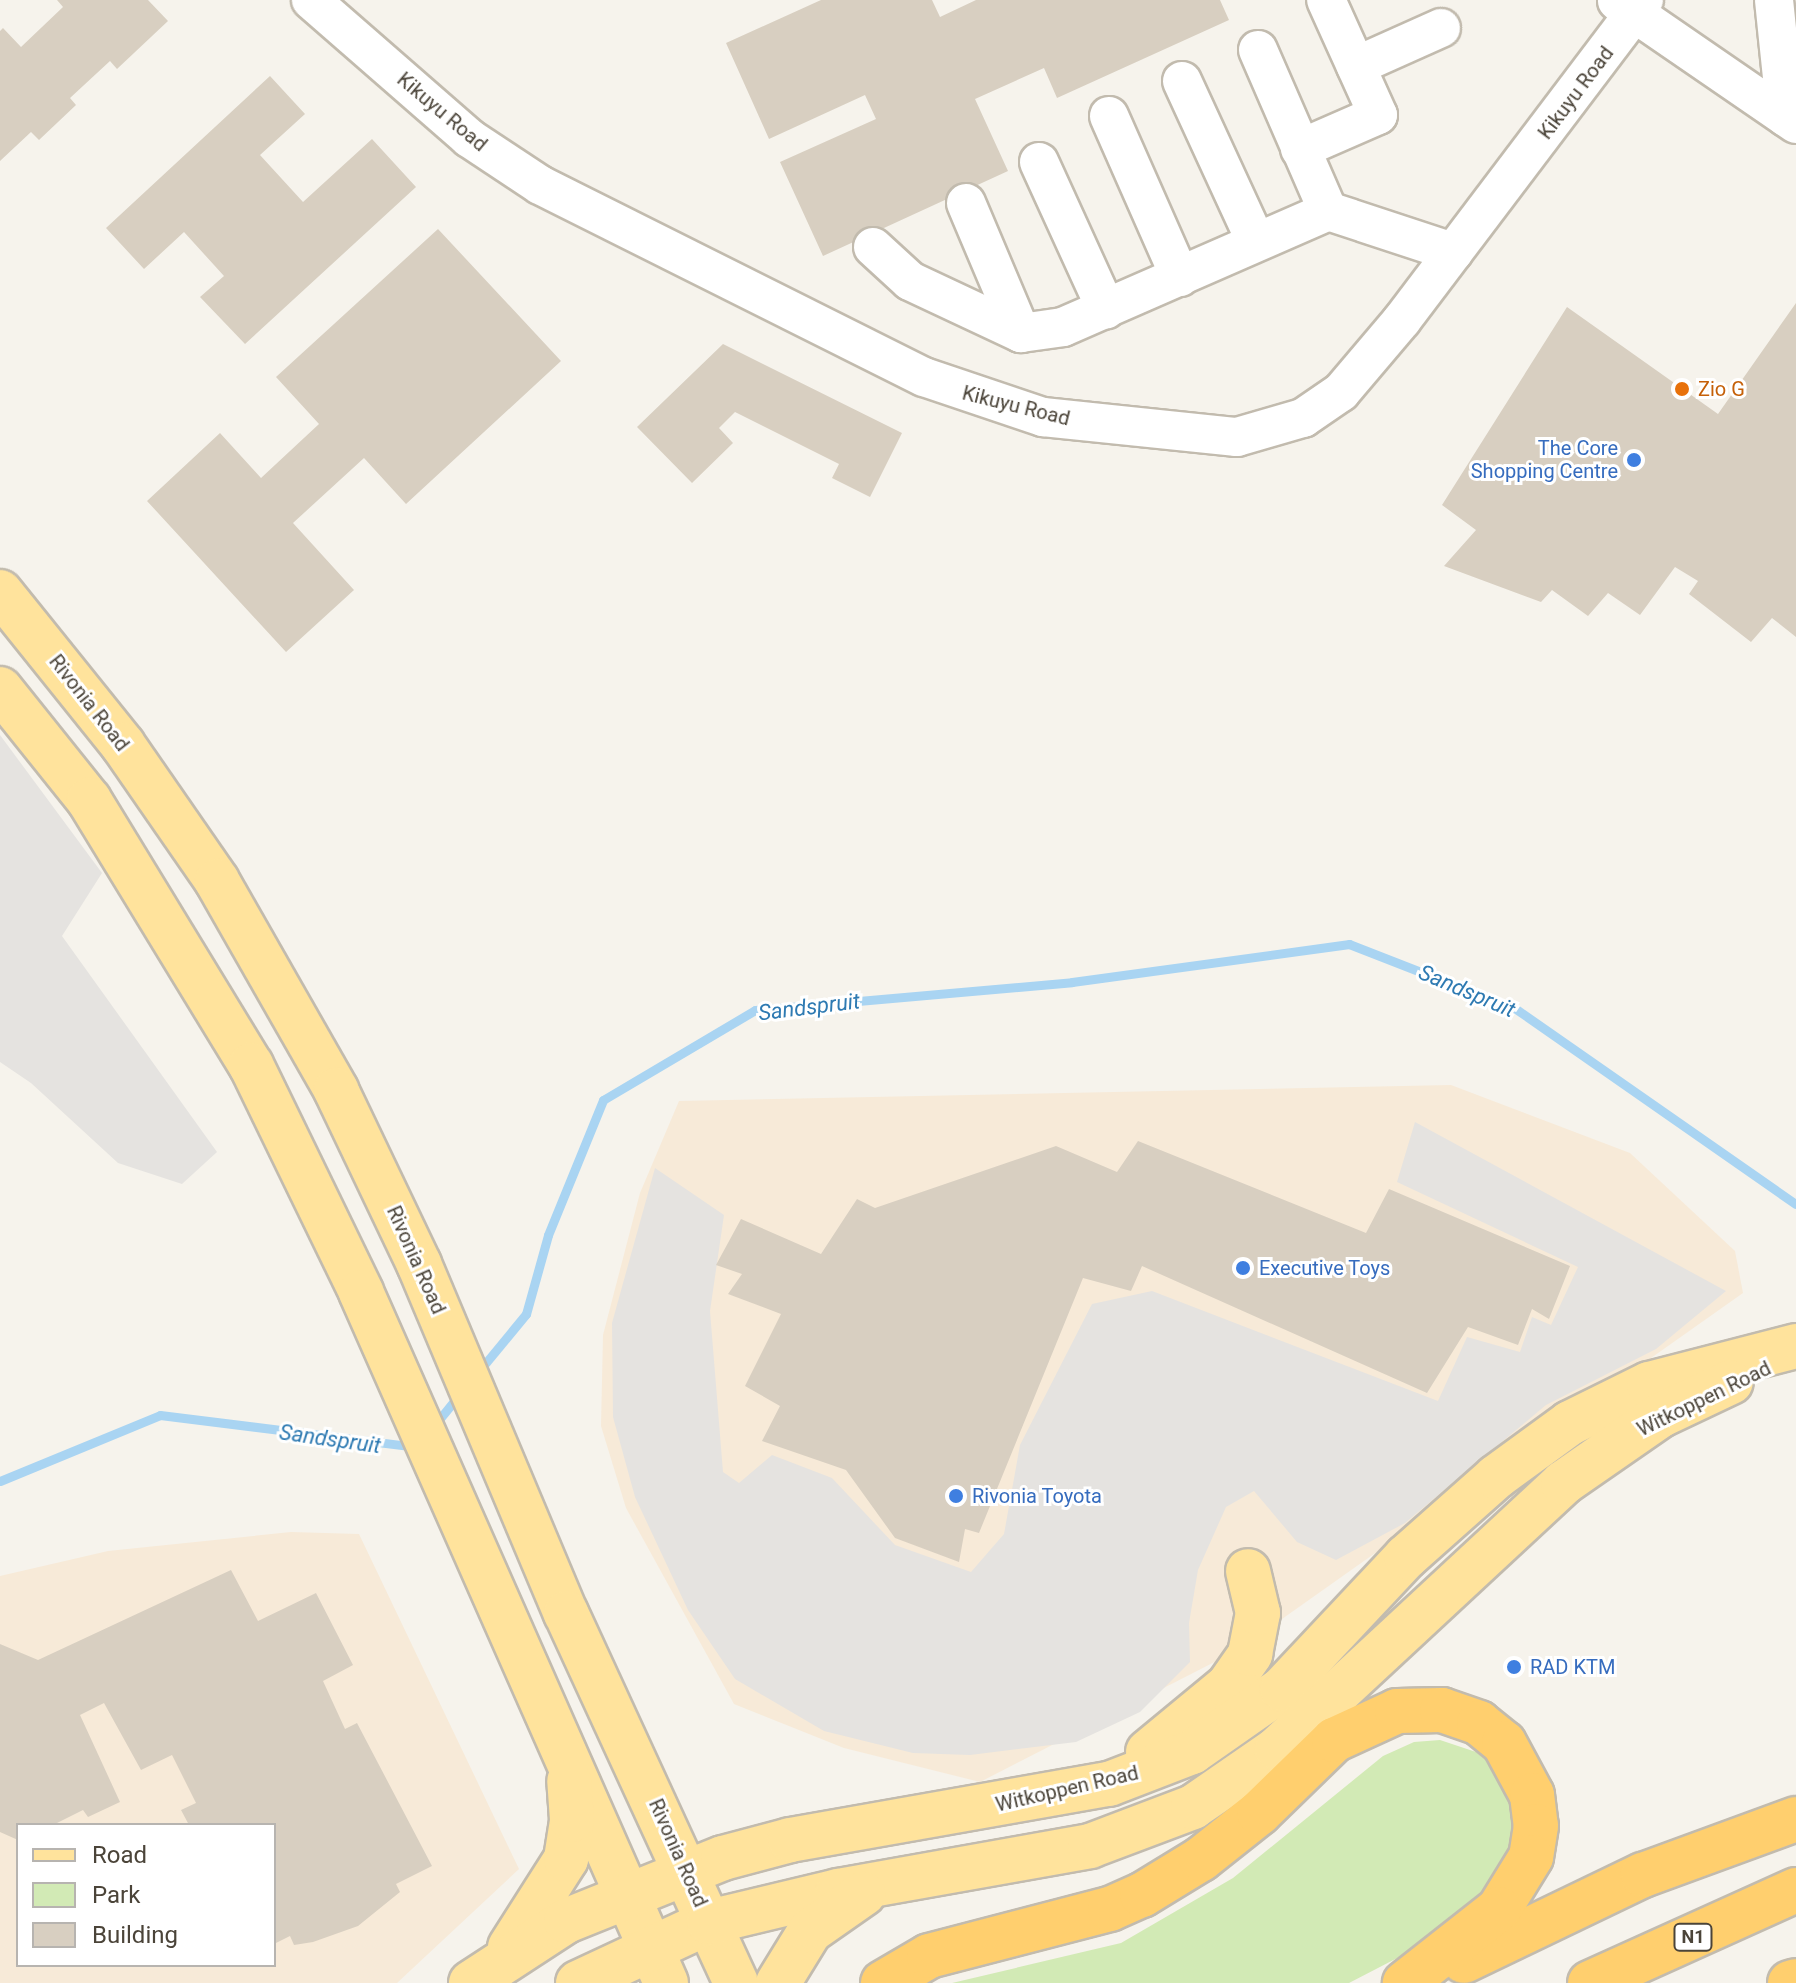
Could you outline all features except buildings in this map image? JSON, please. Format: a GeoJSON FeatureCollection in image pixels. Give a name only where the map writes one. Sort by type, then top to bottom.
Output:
{"type":"FeatureCollection","features":[{"type":"Feature","properties":{"kind":"highway"},"geometry":{"type":"LineString","coordinates":[[883,1983],[929,1956],[1110,1909],[1142,1895],[1236,1832],[1334,1740],[1397,1711],[1442,1710],[1479,1723],[1504,1743],[1532,1795],[1536,1826],[1531,1857],[1499,1909],[1405,1983]]}},
{"type":"Feature","properties":{"kind":"highway"},"geometry":{"type":"LineString","coordinates":[[1414,1983],[1643,1875],[1796,1819]]}},
{"type":"Feature","properties":{"kind":"highway","name":"N1"},"geometry":{"type":"LineString","coordinates":[[1590,1983],[1796,1890]]}},
{"type":"Feature","properties":{"kind":"highway"},"geometry":{"type":"LineString","coordinates":[[1790,1983],[1796,1981]]}},
{"type":"Feature","properties":{"kind":"main road","name":"Rivonia Road"},"geometry":{"type":"LineString","coordinates":[[0,592],[123,745],[217,881],[336,1090],[419,1264],[566,1613],[687,1870],[736,1983]]}},
{"type":"Feature","properties":{"kind":"main road"},"geometry":{"type":"LineString","coordinates":[[0,689],[89,800],[187,953],[251,1065],[361,1292],[658,1964]]}},
{"type":"Feature","properties":{"kind":"main road","name":"Witkoppen Road"},"geometry":{"type":"LineString","coordinates":[[486,1971],[627,1893],[687,1870],[790,1840],[1109,1784],[1192,1752],[1262,1706],[1406,1557],[1496,1477],[1570,1423],[1649,1384],[1796,1346]]}},
{"type":"Feature","properties":{"kind":"main road","name":"Witkoppen Road"},"geometry":{"type":"LineString","coordinates":[[578,1983],[658,1964],[709,1922],[882,1882],[1090,1846],[1172,1818],[1216,1795],[1277,1749],[1563,1483],[1661,1415],[1796,1354]]}},
{"type":"Feature","properties":{"kind":"main road"},"geometry":{"type":"LineString","coordinates":[[1109,1784],[1207,1705],[1241,1670],[1257,1634],[1248,1571]]}},
{"type":"Feature","properties":{"kind":"main road"},"geometry":{"type":"LineString","coordinates":[[486,1971],[566,1859],[572,1820],[567,1764]]}},
{"type":"Feature","properties":{"kind":"main road"},"geometry":{"type":"LineString","coordinates":[[778,1983],[810,1931],[882,1882]]}},
{"type":"Feature","properties":{"kind":"street","name":"Kikuyu Road"},"geometry":{"type":"LineString","coordinates":[[311,0],[469,138],[540,185],[924,377],[1043,417],[1237,437],[1303,418],[1341,392],[1369,362],[1453,252],[1632,4]]}},
{"type":"Feature","properties":{"kind":"street"},"geometry":{"type":"LineString","coordinates":[[1300,149],[1378,115],[1326,0]]}},
{"type":"Feature","properties":{"kind":"street"},"geometry":{"type":"LineString","coordinates":[[1774,0],[1791,121]]}},
{"type":"Feature","properties":{"kind":"street"},"geometry":{"type":"LineString","coordinates":[[1632,4],[1791,121]]}},
{"type":"Feature","properties":{"kind":"street"},"geometry":{"type":"LineString","coordinates":[[1356,66],[1441,28]]}},
{"type":"Feature","properties":{"kind":"street"},"geometry":{"type":"LineString","coordinates":[[1258,50],[1328,211]]}},
{"type":"Feature","properties":{"kind":"street"},"geometry":{"type":"LineString","coordinates":[[1182,81],[1256,242]]}},
{"type":"Feature","properties":{"kind":"street"},"geometry":{"type":"LineString","coordinates":[[1109,116],[1180,277]]}},
{"type":"Feature","properties":{"kind":"street"},"geometry":{"type":"LineString","coordinates":[[1039,162],[1106,309]]}},
{"type":"Feature","properties":{"kind":"street"},"geometry":{"type":"LineString","coordinates":[[966,203],[1021,333]]}},
{"type":"Feature","properties":{"kind":"street"},"geometry":{"type":"LineString","coordinates":[[873,247],[910,281],[1021,333],[1040,333],[1106,309],[1328,211],[1453,252]]}},
{"type":"Feature","properties":{"kind":"shaded area"},"geometry":{"type":"Polygon","coordinates":[[[0,735],[102,873],[62,936],[217,1152],[182,1184],[118,1163],[31,1083],[0,1062],[0,735]]]}},
{"type":"Feature","properties":{"kind":"shaded area"},"geometry":{"type":"Polygon","coordinates":[[[1451,1085],[1630,1153],[1735,1251],[1743,1293],[1238,1650],[980,1782],[844,1748],[734,1704],[626,1508],[601,1426],[603,1335],[640,1193],[679,1101],[1451,1085]]]}},
{"type":"Feature","properties":{"kind":"shaded area"},"geometry":{"type":"Polygon","coordinates":[[[1415,1122],[1726,1291],[1656,1349],[1546,1405],[1405,1523],[1336,1560],[1297,1542],[1254,1491],[1226,1507],[1198,1570],[1189,1623],[1190,1662],[1140,1712],[1076,1742],[970,1755],[913,1753],[824,1731],[735,1679],[688,1610],[635,1497],[613,1417],[612,1323],[655,1168],[724,1215],[710,1311],[723,1472],[739,1483],[772,1455],[832,1478],[895,1545],[971,1572],[1004,1534],[1020,1445],[1092,1304],[1152,1291],[1438,1401],[1467,1337],[1520,1352],[1532,1317],[1551,1325],[1578,1267],[1397,1182],[1415,1122]]]}},
{"type":"Feature","properties":{"kind":"shaded area"},"geometry":{"type":"Polygon","coordinates":[[[291,1532],[359,1534],[519,1869],[397,1983],[0,1983],[0,1576],[108,1551],[291,1532]]]}},
{"type":"Feature","properties":{"kind":"green space"},"geometry":{"type":"Polygon","coordinates":[[[1440,1740],[1476,1752],[1500,1771],[1527,1840],[1463,1924],[1349,1983],[952,1983],[1121,1943],[1233,1878],[1383,1756],[1414,1742],[1440,1740]]]}},
{"type":"Feature","properties":{"kind":"waterway","name":"Sandspruit"},"geometry":{"type":"LineString","coordinates":[[479,1371],[526,1314],[548,1235],[603,1100],[755,1010],[1072,982],[1349,944],[1516,1009],[1796,1204]]}},
{"type":"Feature","properties":{"kind":"waterway","name":"Sandspruit"},"geometry":{"type":"LineString","coordinates":[[433,1427],[459,1395]]}},
{"type":"Feature","properties":{"kind":"waterway","name":"Sandspruit"},"geometry":{"type":"LineString","coordinates":[[0,1481],[160,1415],[416,1447]]}},
{"type":"Feature","properties":{"kind":"place","name":"Zio G"},"geometry":{"type":"Point","coordinates":[1682,389]}},
{"type":"Feature","properties":{"kind":"place","name":"The Core Shopping Centre"},"geometry":{"type":"Point","coordinates":[1634,460]}},
{"type":"Feature","properties":{"kind":"place","name":"Executive Toys"},"geometry":{"type":"Point","coordinates":[1243,1268]}},
{"type":"Feature","properties":{"kind":"place","name":"Rivonia Toyota"},"geometry":{"type":"Point","coordinates":[956,1496]}},
{"type":"Feature","properties":{"kind":"place","name":"RAD KTM"},"geometry":{"type":"Point","coordinates":[1514,1667]}}]}
